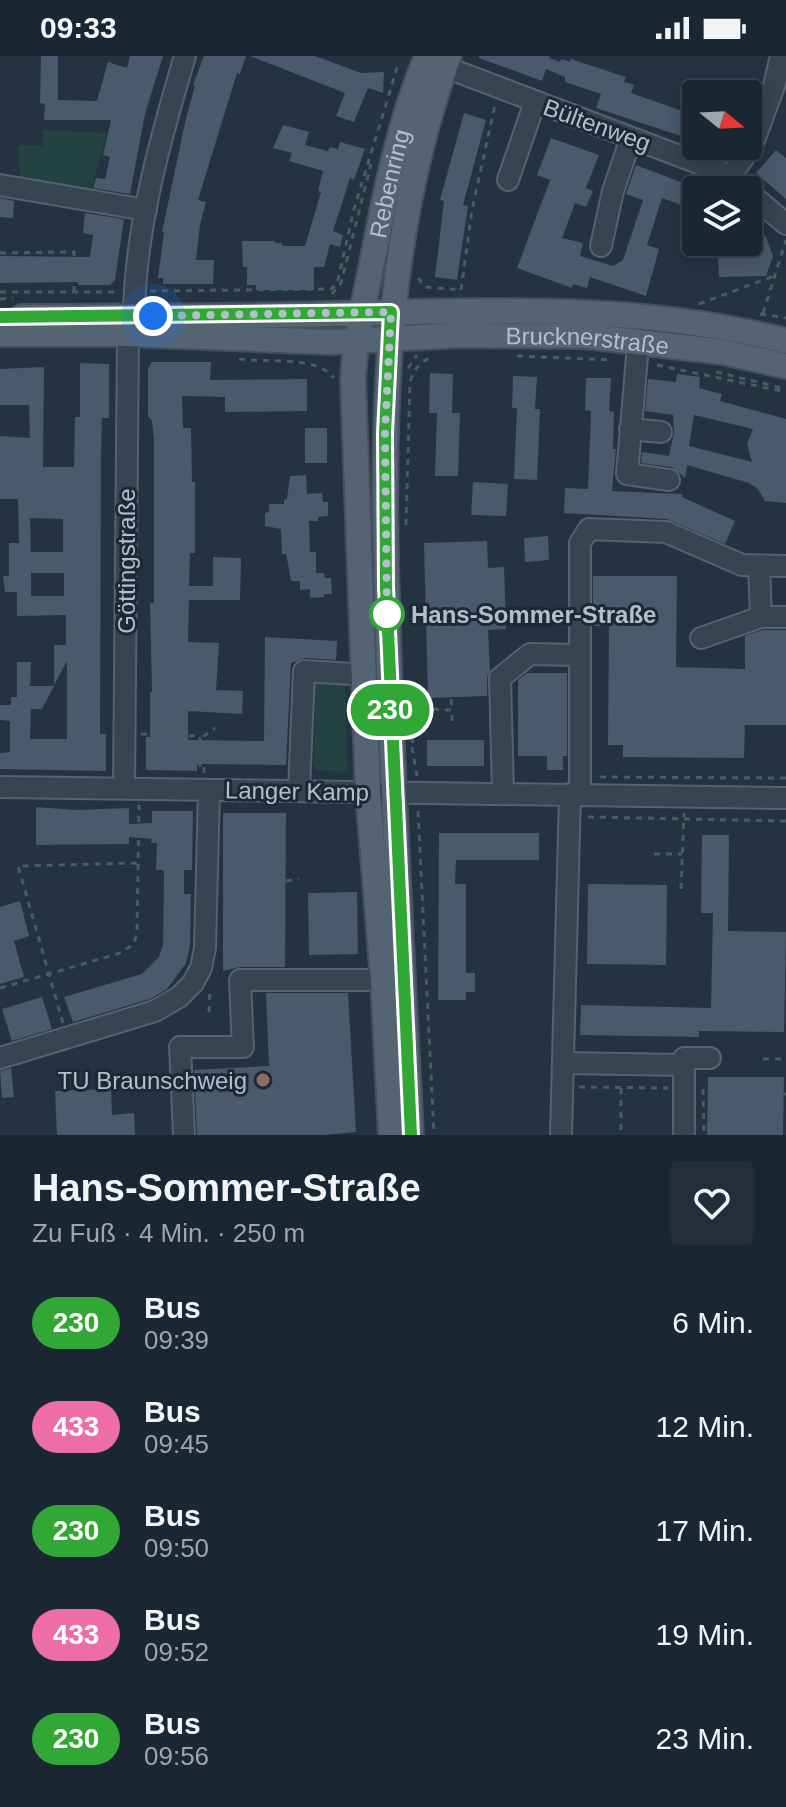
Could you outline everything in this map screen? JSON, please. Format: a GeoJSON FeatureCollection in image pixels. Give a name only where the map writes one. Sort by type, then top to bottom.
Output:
{"type":"FeatureCollection","features":[{"type":"Feature","properties":{"kind":"main road","name":"Rebenring"},"geometry":{"type":"LineString","coordinates":[[389,339],[396,270],[419,155],[427,60]]}},
{"type":"Feature","properties":{"kind":"main road","name":"Rebenring"},"geometry":{"type":"LineString","coordinates":[[357,341],[388,186],[407,111],[427,60]]}},
{"type":"Feature","properties":{"kind":"main road","name":"Brucknerstraße"},"geometry":{"type":"LineString","coordinates":[[131,325],[478,310],[615,315],[711,326],[786,341]]}},
{"type":"Feature","properties":{"kind":"main road"},"geometry":{"type":"LineString","coordinates":[[0,317],[131,325]]}},
{"type":"Feature","properties":{"kind":"main road","name":"Brucknerstraße"},"geometry":{"type":"LineString","coordinates":[[131,325],[235,340],[357,341],[461,335],[600,336],[723,352],[786,366]]}},
{"type":"Feature","properties":{"kind":"main road"},"geometry":{"type":"LineString","coordinates":[[0,334],[131,325]]}},
{"type":"Feature","properties":{"kind":"main road"},"geometry":{"type":"LineString","coordinates":[[389,339],[385,408],[385,524],[394,792],[411,1135]]}},
{"type":"Feature","properties":{"kind":"main road"},"geometry":{"type":"LineString","coordinates":[[357,341],[353,388],[368,792],[391,1135]]}},
{"type":"Feature","properties":{"kind":"street","name":"Göttingstraße"},"geometry":{"type":"LineString","coordinates":[[132,794],[131,325],[146,210],[185,56]]}},
{"type":"Feature","properties":{"kind":"street"},"geometry":{"type":"LineString","coordinates":[[730,176],[752,146],[774,86],[781,56]]}},
{"type":"Feature","properties":{"kind":"street","name":"Bültenweg"},"geometry":{"type":"LineString","coordinates":[[427,60],[730,176]]}},
{"type":"Feature","properties":{"kind":"street"},"geometry":{"type":"LineString","coordinates":[[508,180],[535,102]]}},
{"type":"Feature","properties":{"kind":"street"},"geometry":{"type":"LineString","coordinates":[[601,246],[613,191],[631,138]]}},
{"type":"Feature","properties":{"kind":"street"},"geometry":{"type":"LineString","coordinates":[[0,185],[146,210]]}},
{"type":"Feature","properties":{"kind":"street","name":"Bültenweg"},"geometry":{"type":"LineString","coordinates":[[762,204],[786,224]]}},
{"type":"Feature","properties":{"kind":"street"},"geometry":{"type":"LineString","coordinates":[[637,360],[627,474],[669,480]]}},
{"type":"Feature","properties":{"kind":"street"},"geometry":{"type":"LineString","coordinates":[[630,429],[661,432]]}},
{"type":"Feature","properties":{"kind":"street"},"geometry":{"type":"LineString","coordinates":[[561,1135],[577,789],[580,543],[589,529],[666,532],[742,565],[786,566]]}},
{"type":"Feature","properties":{"kind":"street"},"geometry":{"type":"LineString","coordinates":[[759,566],[761,617]]}},
{"type":"Feature","properties":{"kind":"street"},"geometry":{"type":"LineString","coordinates":[[701,638],[761,617],[786,617]]}},
{"type":"Feature","properties":{"kind":"street"},"geometry":{"type":"LineString","coordinates":[[503,793],[500,678],[530,654],[580,655]]}},
{"type":"Feature","properties":{"kind":"street"},"geometry":{"type":"LineString","coordinates":[[299,791],[304,671],[353,674]]}},
{"type":"Feature","properties":{"kind":"street"},"geometry":{"type":"LineString","coordinates":[[0,1058],[155,1011],[179,997],[193,983],[201,968],[205,948],[204,779]]}},
{"type":"Feature","properties":{"kind":"street","name":"Langer Kamp"},"geometry":{"type":"LineString","coordinates":[[0,787],[132,794],[204,779],[299,791],[503,793],[577,789],[685,797],[786,798]]}},
{"type":"Feature","properties":{"kind":"street"},"geometry":{"type":"LineString","coordinates":[[184,1135],[180,1047],[243,1047],[240,980],[383,980]]}},
{"type":"Feature","properties":{"kind":"street"},"geometry":{"type":"LineString","coordinates":[[684,1135],[698,1089],[684,1065],[684,1058],[710,1058]]}},
{"type":"Feature","properties":{"kind":"street"},"geometry":{"type":"LineString","coordinates":[[563,1063],[684,1065]]}},
{"type":"Feature","properties":{"kind":"path"},"geometry":{"type":"LineString","coordinates":[[149,291],[198,293],[331,289],[337,284],[342,268],[354,209],[427,60]]}},
{"type":"Feature","properties":{"kind":"path"},"geometry":{"type":"LineString","coordinates":[[417,270],[417,277],[425,287],[461,290],[472,210],[496,102]]}},
{"type":"Feature","properties":{"kind":"path"},"geometry":{"type":"LineString","coordinates":[[786,240],[761,316],[786,318]]}},
{"type":"Feature","properties":{"kind":"path"},"geometry":{"type":"LineString","coordinates":[[0,253],[74,252],[74,292]]}},
{"type":"Feature","properties":{"kind":"path"},"geometry":{"type":"LineString","coordinates":[[333,293],[342,275]]}},
{"type":"Feature","properties":{"kind":"path"},"geometry":{"type":"LineString","coordinates":[[691,307],[774,276]]}},
{"type":"Feature","properties":{"kind":"path"},"geometry":{"type":"LineString","coordinates":[[323,296],[324,290]]}},
{"type":"Feature","properties":{"kind":"path"},"geometry":{"type":"LineString","coordinates":[[0,292],[120,292]]}},
{"type":"Feature","properties":{"kind":"path"},"geometry":{"type":"LineString","coordinates":[[520,351],[551,351]]}},
{"type":"Feature","properties":{"kind":"path"},"geometry":{"type":"LineString","coordinates":[[567,351],[700,368],[786,391]]}},
{"type":"Feature","properties":{"kind":"path"},"geometry":{"type":"LineString","coordinates":[[416,358],[429,352],[445,352]]}},
{"type":"Feature","properties":{"kind":"path"},"geometry":{"type":"LineString","coordinates":[[406,530],[410,382],[422,361],[440,356]]}},
{"type":"Feature","properties":{"kind":"path"},"geometry":{"type":"LineString","coordinates":[[513,356],[637,360]]}},
{"type":"Feature","properties":{"kind":"path"},"geometry":{"type":"LineString","coordinates":[[451,698],[452,721]]}},
{"type":"Feature","properties":{"kind":"path"},"geometry":{"type":"LineString","coordinates":[[405,708],[452,710]]}},
{"type":"Feature","properties":{"kind":"path"},"geometry":{"type":"LineString","coordinates":[[204,779],[204,736],[215,728]]}},
{"type":"Feature","properties":{"kind":"path"},"geometry":{"type":"LineString","coordinates":[[140,734],[200,736],[204,779]]}},
{"type":"Feature","properties":{"kind":"path"},"geometry":{"type":"LineString","coordinates":[[408,747],[413,746],[416,776]]}},
{"type":"Feature","properties":{"kind":"path"},"geometry":{"type":"LineString","coordinates":[[577,789],[604,776],[786,778]]}},
{"type":"Feature","properties":{"kind":"path"},"geometry":{"type":"LineString","coordinates":[[0,988],[120,953],[134,944],[139,863],[132,794]]}},
{"type":"Feature","properties":{"kind":"path"},"geometry":{"type":"LineString","coordinates":[[681,889],[685,797]]}},
{"type":"Feature","properties":{"kind":"path"},"geometry":{"type":"LineString","coordinates":[[418,805],[434,1135]]}},
{"type":"Feature","properties":{"kind":"path"},"geometry":{"type":"LineString","coordinates":[[584,817],[786,821]]}},
{"type":"Feature","properties":{"kind":"path"},"geometry":{"type":"LineString","coordinates":[[654,854],[682,854]]}},
{"type":"Feature","properties":{"kind":"path"},"geometry":{"type":"LineString","coordinates":[[67,1037],[18,866],[139,863]]}},
{"type":"Feature","properties":{"kind":"path"},"geometry":{"type":"LineString","coordinates":[[286,881],[299,879]]}},
{"type":"Feature","properties":{"kind":"path"},"geometry":{"type":"LineString","coordinates":[[763,1059],[786,1059]]}},
{"type":"Feature","properties":{"kind":"path"},"geometry":{"type":"LineString","coordinates":[[563,1086],[698,1089],[704,1135]]}},
{"type":"Feature","properties":{"kind":"path"},"geometry":{"type":"LineString","coordinates":[[621,1087],[621,1130]]}},
{"type":"Feature","properties":{"kind":"green space"},"geometry":{"type":"Polygon","coordinates":[[[43,130],[107,133],[91,191],[20,181],[18,145],[43,146],[43,130]]]}},
{"type":"Feature","properties":{"kind":"green space"},"geometry":{"type":"Polygon","coordinates":[[[310,676],[345,678],[347,772],[316,770],[314,765],[315,702],[309,696],[310,676]]]}},
{"type":"Feature","properties":{"kind":"building"},"geometry":{"type":"Polygon","coordinates":[[[41,56],[58,56],[58,100],[97,101],[108,62],[127,68],[130,56],[163,56],[145,114],[130,194],[93,188],[96,178],[105,179],[110,157],[103,155],[111,120],[44,120],[45,104],[40,103],[41,56]]]}},
{"type":"Feature","properties":{"kind":"building"},"geometry":{"type":"Polygon","coordinates":[[[204,56],[246,56],[240,74],[237,73],[198,200],[206,202],[196,260],[214,260],[213,284],[163,284],[163,278],[158,278],[162,232],[193,85],[204,56]]]}},
{"type":"Feature","properties":{"kind":"building"},"geometry":{"type":"Polygon","coordinates":[[[250,56],[315,56],[361,73],[384,72],[383,93],[368,88],[354,122],[336,116],[345,93],[250,56]]]}},
{"type":"Feature","properties":{"kind":"building"},"geometry":{"type":"Polygon","coordinates":[[[550,56],[560,62],[561,59],[570,62],[571,59],[626,77],[624,82],[634,85],[631,93],[682,111],[682,136],[596,108],[601,94],[565,82],[565,77],[546,69],[542,81],[479,58],[550,56]]]}},
{"type":"Feature","properties":{"kind":"building"},"geometry":{"type":"Polygon","coordinates":[[[464,113],[486,120],[463,205],[468,206],[457,280],[435,277],[444,201],[440,200],[464,113]]]}},
{"type":"Feature","properties":{"kind":"building"},"geometry":{"type":"Polygon","coordinates":[[[283,125],[309,132],[305,145],[328,151],[330,147],[338,149],[340,142],[365,149],[354,180],[350,178],[333,231],[343,235],[340,247],[330,244],[324,267],[314,267],[314,290],[256,290],[256,285],[247,285],[247,267],[243,267],[242,241],[275,241],[282,243],[282,246],[305,246],[321,192],[318,191],[323,171],[289,161],[292,153],[273,148],[283,125]]]}},
{"type":"Feature","properties":{"kind":"building"},"geometry":{"type":"Polygon","coordinates":[[[551,138],[599,155],[586,188],[593,191],[586,207],[575,203],[562,238],[583,243],[580,256],[613,266],[623,260],[643,200],[626,194],[636,165],[682,183],[682,205],[662,198],[647,245],[659,249],[646,296],[590,277],[587,288],[573,284],[572,288],[517,268],[550,180],[537,175],[551,138]]]}},
{"type":"Feature","properties":{"kind":"building"},"geometry":{"type":"Polygon","coordinates":[[[776,150],[786,158],[786,199],[762,176],[756,173],[776,150]]]}},
{"type":"Feature","properties":{"kind":"building"},"geometry":{"type":"Polygon","coordinates":[[[0,198],[14,201],[13,218],[0,217],[0,198]]]}},
{"type":"Feature","properties":{"kind":"building"},"geometry":{"type":"Polygon","coordinates":[[[85,213],[124,219],[115,280],[110,285],[78,285],[78,282],[0,283],[0,256],[90,257],[93,235],[83,233],[85,213]]]}},
{"type":"Feature","properties":{"kind":"building"},"geometry":{"type":"Polygon","coordinates":[[[762,233],[773,256],[766,276],[719,277],[718,258],[762,256],[762,233]]]}},
{"type":"Feature","properties":{"kind":"building"},"geometry":{"type":"Polygon","coordinates":[[[152,362],[211,362],[210,380],[307,379],[307,411],[225,412],[225,397],[182,396],[183,428],[191,428],[192,482],[195,482],[195,553],[190,553],[189,586],[213,586],[213,557],[241,558],[240,600],[189,600],[188,642],[219,643],[216,690],[243,691],[242,714],[188,711],[188,740],[264,741],[265,637],[337,641],[336,660],[305,658],[291,663],[286,765],[197,764],[197,771],[146,770],[146,737],[150,737],[152,692],[150,603],[154,603],[154,440],[152,421],[148,416],[148,369],[152,362]]]}},
{"type":"Feature","properties":{"kind":"building"},"geometry":{"type":"Polygon","coordinates":[[[80,363],[109,364],[109,418],[102,418],[101,455],[100,734],[106,734],[106,771],[0,769],[0,753],[10,752],[10,721],[0,720],[0,705],[11,705],[11,697],[17,697],[17,662],[31,662],[30,686],[54,686],[42,709],[31,709],[30,739],[67,739],[67,661],[54,685],[54,645],[66,645],[66,615],[17,616],[17,592],[5,592],[3,576],[9,576],[9,543],[19,543],[18,499],[0,499],[0,436],[30,438],[29,405],[0,405],[0,369],[44,367],[43,467],[74,467],[75,417],[80,417],[80,363]],[[30,518],[31,552],[63,552],[63,519],[30,518]],[[31,573],[31,596],[64,596],[64,573],[31,573]]]}},
{"type":"Feature","properties":{"kind":"building"},"geometry":{"type":"Polygon","coordinates":[[[430,373],[453,374],[452,413],[460,413],[458,476],[435,476],[437,413],[429,413],[430,373]]]}},
{"type":"Feature","properties":{"kind":"building"},"geometry":{"type":"Polygon","coordinates":[[[677,374],[700,377],[699,388],[722,394],[720,401],[786,419],[786,503],[765,501],[758,489],[749,483],[687,465],[685,478],[672,467],[641,463],[642,452],[669,456],[674,432],[673,415],[645,411],[648,379],[676,382],[677,374]],[[694,415],[689,446],[752,462],[747,444],[753,429],[694,415]]]}},
{"type":"Feature","properties":{"kind":"building"},"geometry":{"type":"Polygon","coordinates":[[[513,376],[537,377],[535,409],[540,409],[537,480],[514,479],[517,408],[512,408],[513,376]]]}},
{"type":"Feature","properties":{"kind":"building"},"geometry":{"type":"Polygon","coordinates":[[[586,378],[611,378],[609,411],[614,412],[613,449],[616,449],[612,491],[682,494],[682,497],[735,521],[725,544],[667,519],[564,513],[565,488],[588,489],[591,411],[585,410],[586,378]]]}},
{"type":"Feature","properties":{"kind":"building"},"geometry":{"type":"Polygon","coordinates":[[[305,428],[327,428],[327,463],[305,463],[305,428]]]}},
{"type":"Feature","properties":{"kind":"building"},"geometry":{"type":"Polygon","coordinates":[[[306,475],[307,494],[322,493],[323,502],[328,502],[328,516],[309,521],[310,552],[316,552],[316,573],[324,573],[325,578],[331,578],[332,594],[324,594],[324,597],[310,598],[310,589],[300,590],[300,581],[291,581],[286,554],[282,554],[281,529],[265,526],[269,504],[284,504],[287,499],[290,476],[306,475]]]}},
{"type":"Feature","properties":{"kind":"building"},"geometry":{"type":"Polygon","coordinates":[[[473,482],[508,484],[506,516],[471,515],[473,482]]]}},
{"type":"Feature","properties":{"kind":"building"},"geometry":{"type":"Polygon","coordinates":[[[548,536],[549,560],[525,562],[524,538],[548,536]]]}},
{"type":"Feature","properties":{"kind":"building"},"geometry":{"type":"Polygon","coordinates":[[[487,541],[488,568],[504,567],[506,629],[488,630],[490,670],[487,696],[428,698],[424,543],[487,541]]]}},
{"type":"Feature","properties":{"kind":"building"},"geometry":{"type":"Polygon","coordinates":[[[593,576],[677,576],[676,667],[745,669],[745,636],[763,630],[786,630],[786,725],[745,725],[744,758],[623,757],[623,745],[608,745],[609,626],[593,626],[593,576]]]}},
{"type":"Feature","properties":{"kind":"building"},"geometry":{"type":"Polygon","coordinates":[[[527,673],[567,673],[567,756],[563,756],[563,770],[547,770],[547,756],[518,756],[518,680],[527,673]]]}},
{"type":"Feature","properties":{"kind":"building"},"geometry":{"type":"Polygon","coordinates":[[[427,740],[484,740],[484,766],[427,766],[427,740]]]}},
{"type":"Feature","properties":{"kind":"building"},"geometry":{"type":"Polygon","coordinates":[[[36,807],[77,810],[129,808],[129,824],[152,823],[152,811],[193,811],[192,870],[184,870],[184,894],[191,894],[190,946],[186,963],[167,989],[150,999],[73,1022],[64,997],[142,974],[159,957],[163,945],[164,874],[163,870],[156,870],[157,843],[151,843],[152,839],[129,837],[129,844],[36,845],[36,807]]]}},
{"type":"Feature","properties":{"kind":"building"},"geometry":{"type":"Polygon","coordinates":[[[223,813],[286,813],[285,967],[240,967],[223,971],[223,813]]]}},
{"type":"Feature","properties":{"kind":"building"},"geometry":{"type":"Polygon","coordinates":[[[439,833],[539,833],[539,860],[456,860],[455,884],[466,884],[466,973],[475,973],[475,992],[466,992],[466,1000],[438,1000],[439,833]]]}},
{"type":"Feature","properties":{"kind":"building"},"geometry":{"type":"Polygon","coordinates":[[[702,835],[729,835],[728,931],[786,932],[784,1032],[699,1031],[699,1037],[580,1035],[581,1005],[711,1008],[713,913],[701,913],[702,835]]]}},
{"type":"Feature","properties":{"kind":"building"},"geometry":{"type":"Polygon","coordinates":[[[588,884],[667,885],[666,965],[587,964],[588,884]]]}},
{"type":"Feature","properties":{"kind":"building"},"geometry":{"type":"Polygon","coordinates":[[[357,892],[358,954],[309,955],[308,893],[357,892]]]}},
{"type":"Feature","properties":{"kind":"building"},"geometry":{"type":"Polygon","coordinates":[[[20,901],[29,936],[14,941],[24,977],[0,984],[0,907],[20,901]]]}},
{"type":"Feature","properties":{"kind":"building"},"geometry":{"type":"Polygon","coordinates":[[[266,993],[348,993],[356,1132],[197,1135],[194,1070],[269,1066],[266,993]]]}},
{"type":"Feature","properties":{"kind":"building"},"geometry":{"type":"Polygon","coordinates":[[[42,997],[52,1029],[12,1041],[2,1009],[42,997]]]}},
{"type":"Feature","properties":{"kind":"building"},"geometry":{"type":"Polygon","coordinates":[[[11,1068],[14,1097],[2,1098],[0,1071],[11,1068]]]}},
{"type":"Feature","properties":{"kind":"building"},"geometry":{"type":"Polygon","coordinates":[[[708,1077],[784,1077],[783,1135],[707,1135],[708,1077]]]}},
{"type":"Feature","properties":{"kind":"building"},"geometry":{"type":"Polygon","coordinates":[[[111,1089],[112,1115],[134,1113],[135,1135],[57,1135],[55,1091],[111,1089]]]}},
{"type":"Feature","properties":{"kind":"bus line","name":"230"},"geometry":{"type":"LineString","coordinates":[[0,317],[391,312],[385,433],[386,587],[411,1135]]}},
{"type":"Feature","properties":{"kind":"place","name":"Hans-Sommer-Straße"},"geometry":{"type":"Point","coordinates":[387,614]}},
{"type":"Feature","properties":{"kind":"place","name":"TU Braunschweig"},"geometry":{"type":"Point","coordinates":[263,1080]}},
{"type":"Feature","properties":{"kind":"route"},"geometry":{"type":"LineString","coordinates":[[153,316],[391,312],[385,433],[387,618],[387,614]]}}]}
